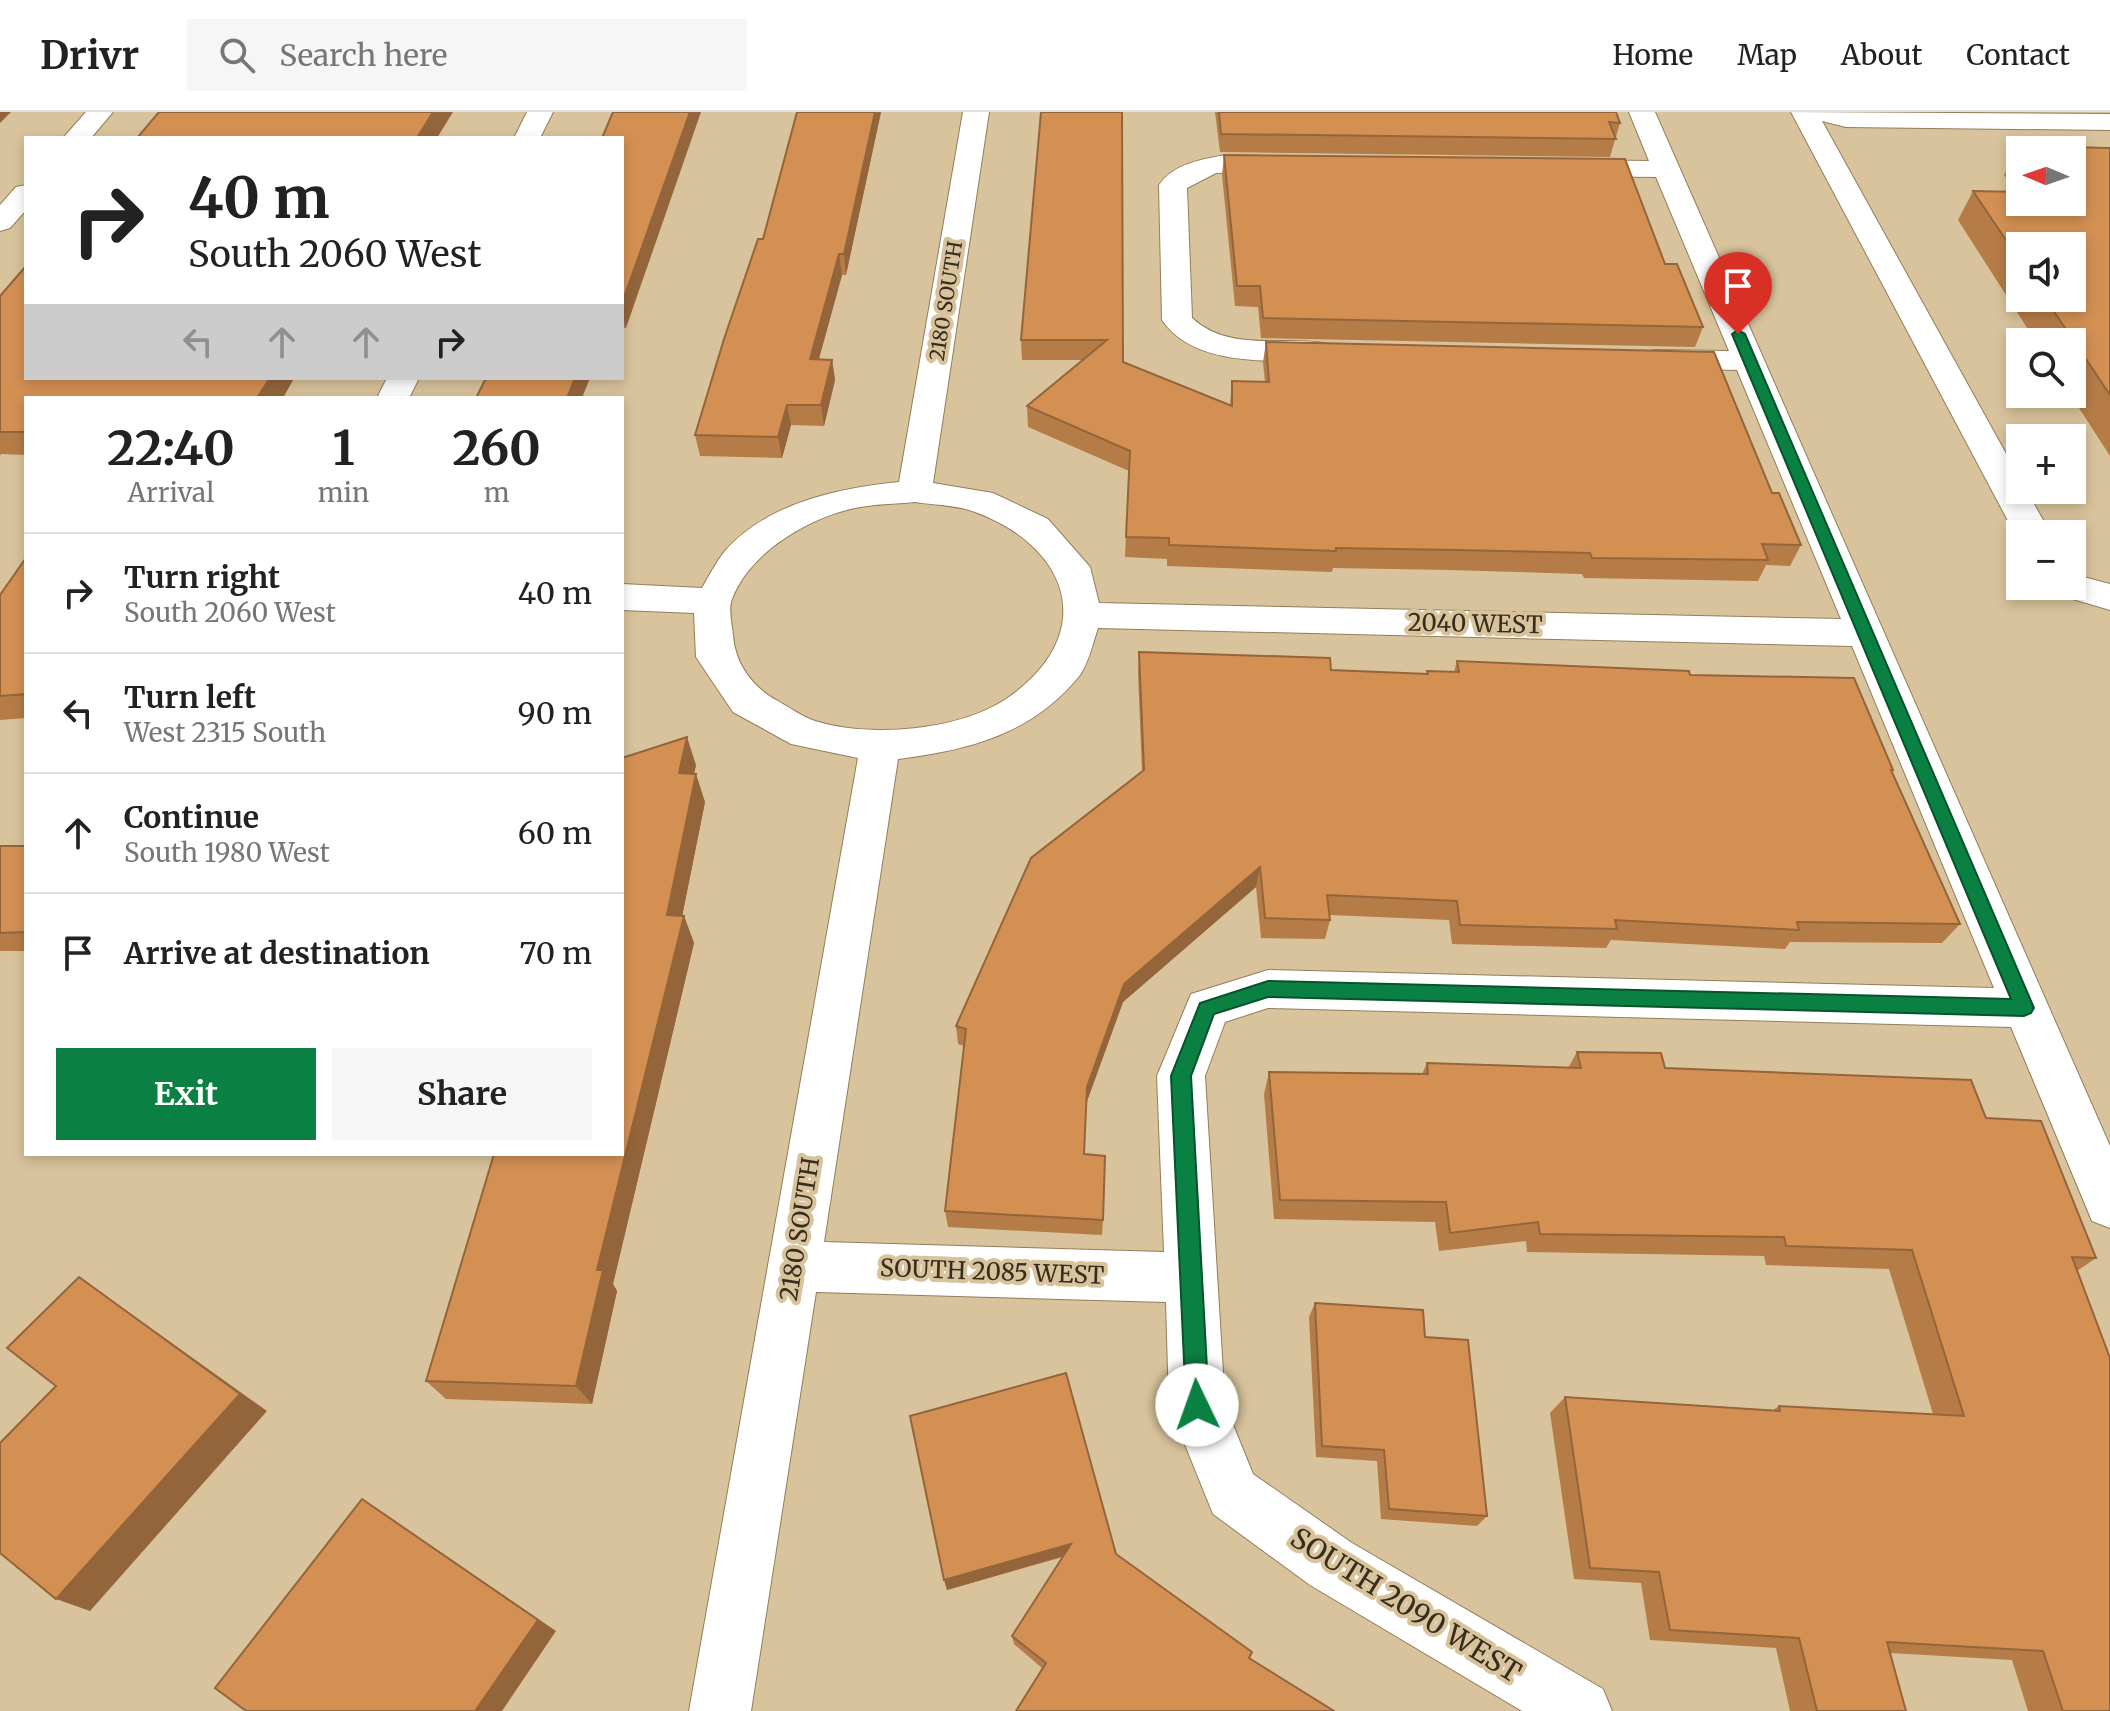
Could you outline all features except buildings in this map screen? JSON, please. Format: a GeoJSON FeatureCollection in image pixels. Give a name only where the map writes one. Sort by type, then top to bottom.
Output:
{"type":"FeatureCollection","features":[{"type":"Feature","properties":{"kind":"street"},"geometry":{"type":"LineString","coordinates":[[78,136],[100,112]]}},
{"type":"Feature","properties":{"kind":"street"},"geometry":{"type":"LineString","coordinates":[[528,136],[540,112]]}},
{"type":"Feature","properties":{"kind":"street","name":"2180 SOUTH"},"geometry":{"type":"LineString","coordinates":[[915,491],[976,112]]}},
{"type":"Feature","properties":{"kind":"street"},"geometry":{"type":"LineString","coordinates":[[1642,112],[2110,1204]]}},
{"type":"Feature","properties":{"kind":"street"},"geometry":{"type":"LineString","coordinates":[[1804,112],[2025,520]]}},
{"type":"Feature","properties":{"kind":"street"},"geometry":{"type":"LineString","coordinates":[[1816,112],[1846,119],[2110,122]]}},
{"type":"Feature","properties":{"kind":"street"},"geometry":{"type":"LineString","coordinates":[[1303,163],[1219,162],[1189,171],[1173,185],[1177,320],[1195,337],[1242,350],[1353,353]]}},
{"type":"Feature","properties":{"kind":"street"},"geometry":{"type":"LineString","coordinates":[[1540,167],[1667,169]]}},
{"type":"Feature","properties":{"kind":"street"},"geometry":{"type":"LineString","coordinates":[[0,222],[24,195]]}},
{"type":"Feature","properties":{"kind":"street"},"geometry":{"type":"LineString","coordinates":[[1623,358],[1750,361]]}},
{"type":"Feature","properties":{"kind":"street"},"geometry":{"type":"LineString","coordinates":[[915,491],[981,501],[1036,527],[1072,567],[1084,615],[1066,665],[1022,708],[956,737],[880,747],[805,734],[747,702],[715,657],[712,601],[738,559],[786,521],[848,498],[915,491]]}},
{"type":"Feature","properties":{"kind":"street"},"geometry":{"type":"LineString","coordinates":[[2086,590],[2110,597]]}},
{"type":"Feature","properties":{"kind":"street"},"geometry":{"type":"LineString","coordinates":[[624,597],[712,601]]}},
{"type":"Feature","properties":{"kind":"street","name":"2040 WEST"},"geometry":{"type":"LineString","coordinates":[[1084,615],[1866,633]]}},
{"type":"Feature","properties":{"kind":"street","name":"2180 SOUTH"},"geometry":{"type":"LineString","coordinates":[[720,1711],[880,747]]}},
{"type":"Feature","properties":{"kind":"street"},"geometry":{"type":"LineString","coordinates":[[1191,1278],[1181,1076],[1207,1008],[1268,989],[2024,1008]]}},
{"type":"Feature","properties":{"kind":"street","name":"SOUTH 2085 WEST"},"geometry":{"type":"LineString","coordinates":[[794,1266],[1191,1278]]}},
{"type":"Feature","properties":{"kind":"street","name":"SOUTH 2090 WEST"},"geometry":{"type":"LineString","coordinates":[[1191,1278],[1197,1405],[1233,1494],[1331,1564],[1581,1711]]}},
{"type":"Feature","properties":{"kind":"route"},"geometry":{"type":"LineString","coordinates":[[1197,1405],[1181,1076],[1207,1008],[1268,989],[2024,1008],[1738,334]]}}]}
